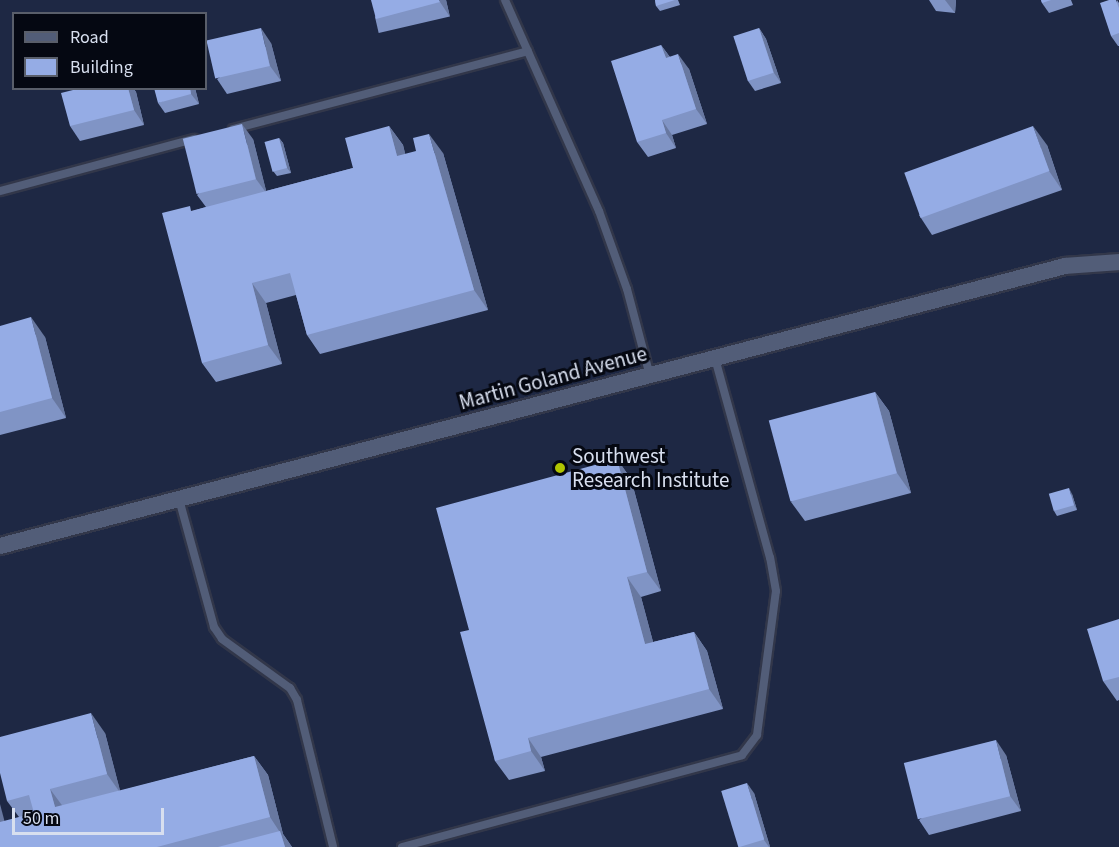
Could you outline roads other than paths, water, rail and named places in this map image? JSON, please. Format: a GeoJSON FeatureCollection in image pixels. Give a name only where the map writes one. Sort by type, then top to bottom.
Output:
{"type":"FeatureCollection","features":[{"type":"Feature","properties":{"kind":"street","name":"Martin Goland Avenue"},"geometry":{"type":"LineString","coordinates":[[0,546],[1065,266],[1119,262]]}},
{"type":"Feature","properties":{"kind":"lane"},"geometry":{"type":"LineString","coordinates":[[505,0],[599,211],[627,290],[650,376]]}},
{"type":"Feature","properties":{"kind":"lane"},"geometry":{"type":"LineString","coordinates":[[224,131],[528,51]]}},
{"type":"Feature","properties":{"kind":"lane"},"geometry":{"type":"LineString","coordinates":[[0,190],[202,137]]}},
{"type":"Feature","properties":{"kind":"lane"},"geometry":{"type":"LineString","coordinates":[[402,847],[742,755],[757,735],[776,591],[770,558],[715,358]]}},
{"type":"Feature","properties":{"kind":"lane"},"geometry":{"type":"LineString","coordinates":[[179,499],[213,627],[222,639],[290,688],[297,700],[333,847]]}},
{"type":"Feature","properties":{"kind":"place","name":"Southwest Research Institute"},"geometry":{"type":"Point","coordinates":[560,468]}}]}
